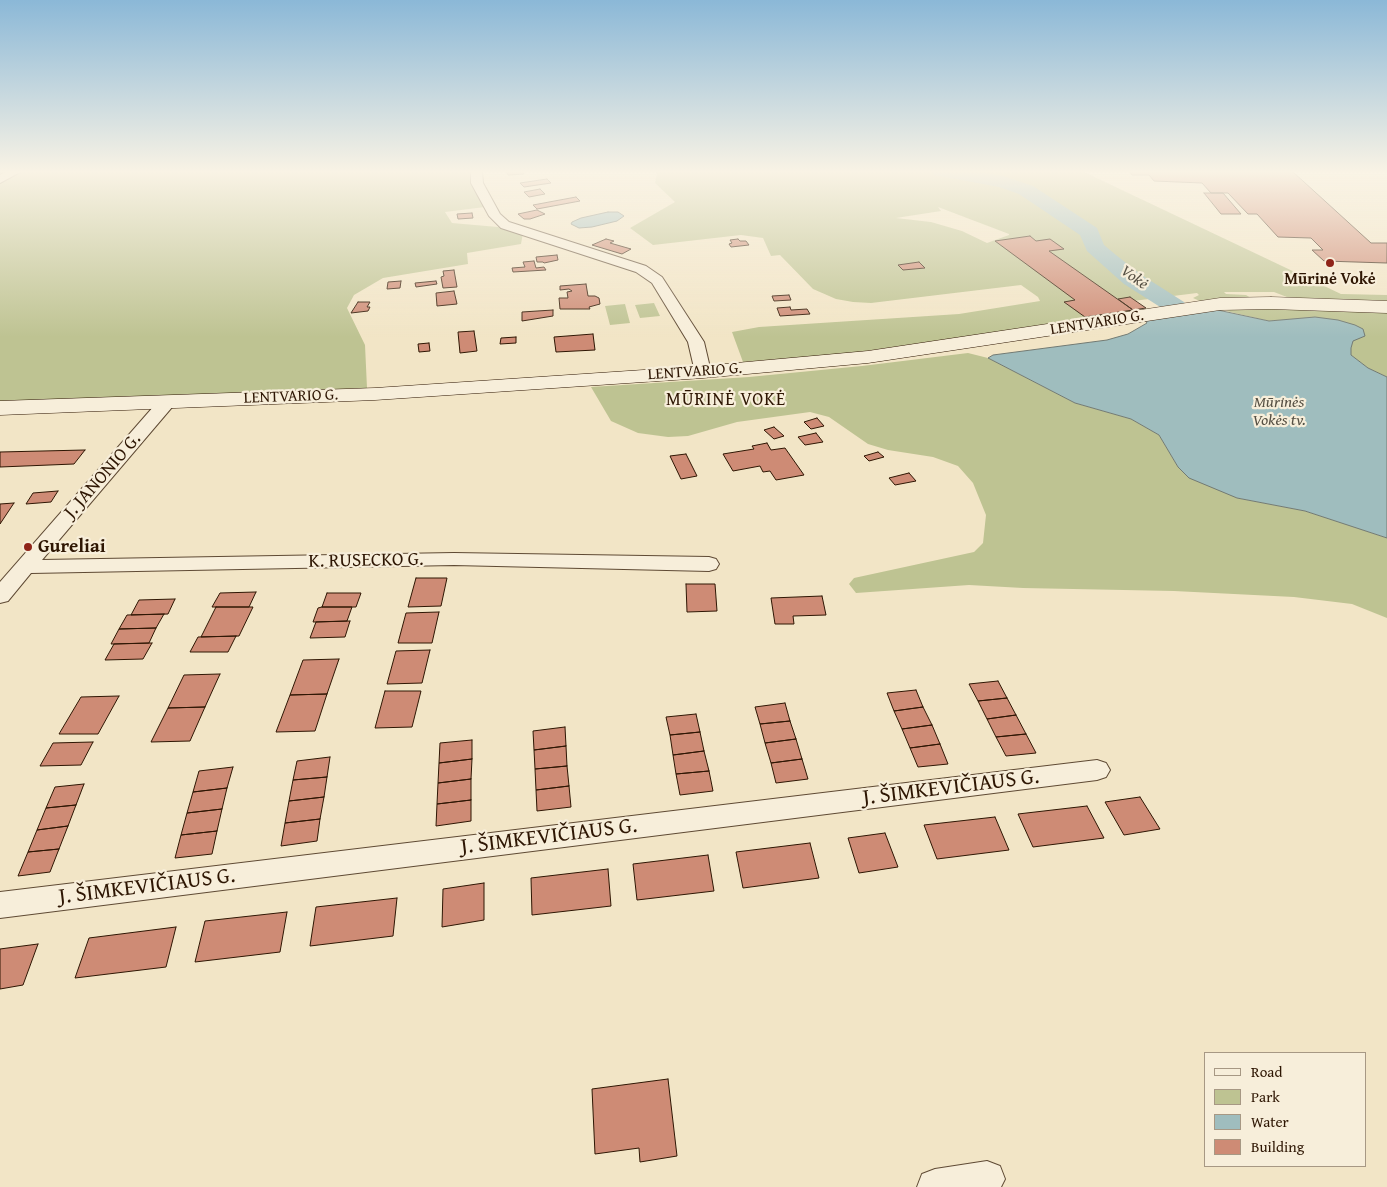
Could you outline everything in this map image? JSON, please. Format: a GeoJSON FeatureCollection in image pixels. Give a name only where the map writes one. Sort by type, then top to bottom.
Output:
{"type":"FeatureCollection","features":[{"type":"Feature","properties":{"kind":"main road","name":"LENTVARIO G."},"geometry":{"type":"LineString","coordinates":[[0,408],[375,394],[703,372],[868,357],[1220,304],[1252,303],[1387,307]]}},
{"type":"Feature","properties":{"kind":"street"},"geometry":{"type":"LineString","coordinates":[[509,226],[641,269],[657,280],[696,342],[703,372]]}},
{"type":"Feature","properties":{"kind":"street","name":"J. JANONIO G."},"geometry":{"type":"LineString","coordinates":[[0,596],[167,402]]}},
{"type":"Feature","properties":{"kind":"street","name":"K. RUSECKO G."},"geometry":{"type":"LineString","coordinates":[[24,567],[445,559],[709,564]]}},
{"type":"Feature","properties":{"kind":"street","name":"J. ŠIMKEVIČIAUS G."},"geometry":{"type":"LineString","coordinates":[[0,905],[1097,770]]}},
{"type":"Feature","properties":{"kind":"street"},"geometry":{"type":"LineString","coordinates":[[934,1187],[987,1179]]}},
{"type":"Feature","properties":{"kind":"green space"},"geometry":{"type":"Polygon","coordinates":[[[0,226],[491,226],[523,233],[521,244],[467,253],[468,264],[383,278],[354,295],[347,308],[365,345],[367,388],[0,402],[0,226]]]}},
{"type":"Feature","properties":{"kind":"green space"},"geometry":{"type":"Polygon","coordinates":[[[633,226],[946,226],[962,231],[987,243],[1009,235],[989,226],[1199,226],[1341,294],[1387,295],[1387,304],[1292,299],[1274,292],[1224,292],[1226,294],[1246,295],[1251,298],[1225,298],[1202,302],[1193,298],[1199,295],[1197,293],[1125,302],[1140,314],[1078,320],[852,353],[743,362],[732,332],[759,327],[959,314],[1040,301],[1038,297],[1021,285],[871,303],[836,299],[813,289],[780,255],[771,256],[763,238],[741,235],[653,245],[630,228],[633,226]]]}},
{"type":"Feature","properties":{"kind":"green space"},"geometry":{"type":"Polygon","coordinates":[[[654,303],[660,316],[640,318],[635,305],[654,303]]]}},
{"type":"Feature","properties":{"kind":"green space"},"geometry":{"type":"Polygon","coordinates":[[[625,304],[630,323],[610,325],[605,306],[625,304]]]}},
{"type":"Feature","properties":{"kind":"green space"},"geometry":{"type":"Polygon","coordinates":[[[1239,307],[1387,310],[1387,377],[1368,368],[1351,355],[1353,341],[1287,320],[1269,321],[1226,311],[1239,307]]]}},
{"type":"Feature","properties":{"kind":"green space"},"geometry":{"type":"Polygon","coordinates":[[[968,353],[988,358],[1075,403],[1131,419],[1159,435],[1178,467],[1237,498],[1305,511],[1387,538],[1387,618],[1352,604],[1294,597],[1174,591],[969,585],[856,593],[849,584],[854,578],[974,552],[983,543],[986,515],[973,483],[958,466],[933,457],[888,450],[868,444],[829,417],[810,412],[737,422],[688,436],[668,437],[638,433],[611,421],[591,387],[749,377],[968,353]]]}},
{"type":"Feature","properties":{"kind":"water"},"geometry":{"type":"Polygon","coordinates":[[[576,226],[595,226],[592,227],[576,226]]]}},
{"type":"Feature","properties":{"kind":"water","name":"Mūrinės Vokės tv."},"geometry":{"type":"Polygon","coordinates":[[[1213,309],[1269,321],[1315,317],[1338,320],[1363,329],[1365,336],[1353,341],[1351,355],[1368,368],[1387,377],[1387,538],[1305,511],[1237,498],[1189,478],[1178,467],[1159,435],[1131,419],[1075,403],[988,358],[993,355],[1107,340],[1128,334],[1147,323],[1144,319],[1213,309]]]}},
{"type":"Feature","properties":{"kind":"building"},"geometry":{"type":"Polygon","coordinates":[[[1268,226],[1353,226],[1371,243],[1387,243],[1387,263],[1324,261],[1312,250],[1323,250],[1311,238],[1278,237],[1268,226]]]}},
{"type":"Feature","properties":{"kind":"building"},"geometry":{"type":"Polygon","coordinates":[[[1030,236],[1036,241],[1050,239],[1064,249],[1049,251],[1133,310],[1085,317],[1064,302],[1075,300],[995,241],[1030,236]]]}},
{"type":"Feature","properties":{"kind":"building"},"geometry":{"type":"Polygon","coordinates":[[[606,239],[614,241],[610,243],[631,249],[622,254],[592,245],[606,239]]]}},
{"type":"Feature","properties":{"kind":"building"},"geometry":{"type":"Polygon","coordinates":[[[730,240],[746,241],[749,245],[731,247],[729,244],[732,243],[730,240]]]}},
{"type":"Feature","properties":{"kind":"building"},"geometry":{"type":"Polygon","coordinates":[[[557,255],[558,260],[544,263],[537,262],[536,257],[557,255]]]}},
{"type":"Feature","properties":{"kind":"building"},"geometry":{"type":"Polygon","coordinates":[[[534,261],[536,268],[544,267],[546,270],[513,272],[512,268],[525,267],[523,262],[534,261]]]}},
{"type":"Feature","properties":{"kind":"building"},"geometry":{"type":"Polygon","coordinates":[[[919,262],[925,268],[903,270],[898,265],[919,262]]]}},
{"type":"Feature","properties":{"kind":"building"},"geometry":{"type":"Polygon","coordinates":[[[454,270],[457,287],[443,288],[441,277],[444,276],[443,271],[454,270]]]}},
{"type":"Feature","properties":{"kind":"building"},"geometry":{"type":"Polygon","coordinates":[[[401,281],[400,288],[387,289],[388,282],[401,281]]]}},
{"type":"Feature","properties":{"kind":"building"},"geometry":{"type":"Polygon","coordinates":[[[436,281],[437,284],[416,287],[415,283],[436,281]]]}},
{"type":"Feature","properties":{"kind":"building"},"geometry":{"type":"Polygon","coordinates":[[[586,284],[588,296],[599,298],[600,304],[589,307],[590,309],[560,309],[559,298],[568,298],[567,292],[572,291],[569,289],[560,290],[560,286],[586,284]]]}},
{"type":"Feature","properties":{"kind":"building"},"geometry":{"type":"Polygon","coordinates":[[[454,291],[457,304],[437,306],[436,293],[454,291]]]}},
{"type":"Feature","properties":{"kind":"building"},"geometry":{"type":"Polygon","coordinates":[[[789,295],[791,300],[774,301],[772,296],[789,295]]]}},
{"type":"Feature","properties":{"kind":"building"},"geometry":{"type":"Polygon","coordinates":[[[1130,297],[1146,308],[1133,310],[1118,299],[1130,297]]]}},
{"type":"Feature","properties":{"kind":"building"},"geometry":{"type":"Polygon","coordinates":[[[358,302],[370,302],[367,307],[370,307],[368,311],[351,313],[358,302]]]}},
{"type":"Feature","properties":{"kind":"building"},"geometry":{"type":"Polygon","coordinates":[[[790,307],[791,310],[807,309],[810,314],[780,316],[777,308],[790,307]]]}},
{"type":"Feature","properties":{"kind":"building"},"geometry":{"type":"Polygon","coordinates":[[[553,310],[553,316],[522,321],[522,312],[553,310]]]}},
{"type":"Feature","properties":{"kind":"building"},"geometry":{"type":"Polygon","coordinates":[[[474,331],[477,351],[460,353],[458,332],[474,331]]]}},
{"type":"Feature","properties":{"kind":"building"},"geometry":{"type":"Polygon","coordinates":[[[593,334],[595,350],[556,352],[554,337],[593,334]]]}},
{"type":"Feature","properties":{"kind":"building"},"geometry":{"type":"Polygon","coordinates":[[[516,337],[516,343],[500,344],[501,338],[516,337]]]}},
{"type":"Feature","properties":{"kind":"building"},"geometry":{"type":"Polygon","coordinates":[[[429,343],[430,351],[419,352],[418,344],[429,343]]]}},
{"type":"Feature","properties":{"kind":"building"},"geometry":{"type":"Polygon","coordinates":[[[817,418],[824,426],[811,429],[804,422],[817,418]]]}},
{"type":"Feature","properties":{"kind":"building"},"geometry":{"type":"Polygon","coordinates":[[[774,427],[784,436],[774,439],[764,430],[774,427]]]}},
{"type":"Feature","properties":{"kind":"building"},"geometry":{"type":"Polygon","coordinates":[[[816,433],[823,442],[805,445],[798,437],[816,433]]]}},
{"type":"Feature","properties":{"kind":"building"},"geometry":{"type":"Polygon","coordinates":[[[767,443],[771,450],[785,448],[804,475],[776,480],[770,471],[763,472],[760,466],[733,471],[723,454],[754,449],[752,446],[767,443]]]}},
{"type":"Feature","properties":{"kind":"building"},"geometry":{"type":"Polygon","coordinates":[[[85,450],[74,464],[0,467],[0,452],[85,450]]]}},
{"type":"Feature","properties":{"kind":"building"},"geometry":{"type":"Polygon","coordinates":[[[878,452],[884,457],[869,461],[864,456],[878,452]]]}},
{"type":"Feature","properties":{"kind":"building"},"geometry":{"type":"Polygon","coordinates":[[[686,454],[697,476],[681,479],[670,456],[686,454]]]}},
{"type":"Feature","properties":{"kind":"building"},"geometry":{"type":"Polygon","coordinates":[[[909,473],[916,481],[895,485],[889,478],[909,473]]]}},
{"type":"Feature","properties":{"kind":"building"},"geometry":{"type":"Polygon","coordinates":[[[58,491],[51,502],[26,504],[33,493],[58,491]]]}},
{"type":"Feature","properties":{"kind":"building"},"geometry":{"type":"Polygon","coordinates":[[[14,503],[0,524],[0,504],[14,503]]]}},
{"type":"Feature","properties":{"kind":"building"},"geometry":{"type":"Polygon","coordinates":[[[416,578],[447,578],[441,606],[408,607],[416,578]]]}},
{"type":"Feature","properties":{"kind":"building"},"geometry":{"type":"Polygon","coordinates":[[[686,584],[715,584],[717,611],[687,612],[686,584]]]}},
{"type":"Feature","properties":{"kind":"building"},"geometry":{"type":"Polygon","coordinates":[[[256,592],[249,607],[212,607],[220,593],[256,592]]]}},
{"type":"Feature","properties":{"kind":"building"},"geometry":{"type":"Polygon","coordinates":[[[327,593],[361,593],[356,607],[322,607],[327,593]]]}},
{"type":"Feature","properties":{"kind":"building"},"geometry":{"type":"Polygon","coordinates":[[[822,596],[826,615],[793,616],[794,624],[775,624],[771,598],[822,596]]]}},
{"type":"Feature","properties":{"kind":"building"},"geometry":{"type":"Polygon","coordinates":[[[175,599],[168,614],[131,615],[139,600],[175,599]]]}},
{"type":"Feature","properties":{"kind":"building"},"geometry":{"type":"Polygon","coordinates":[[[216,607],[253,607],[239,636],[201,637],[216,607]]]}},
{"type":"Feature","properties":{"kind":"building"},"geometry":{"type":"Polygon","coordinates":[[[352,607],[347,621],[313,622],[318,608],[352,607]]]}},
{"type":"Feature","properties":{"kind":"building"},"geometry":{"type":"Polygon","coordinates":[[[439,612],[432,643],[398,643],[406,613],[439,612]]]}},
{"type":"Feature","properties":{"kind":"building"},"geometry":{"type":"Polygon","coordinates":[[[164,614],[156,628],[119,629],[127,615],[164,614]]]}},
{"type":"Feature","properties":{"kind":"building"},"geometry":{"type":"Polygon","coordinates":[[[350,621],[345,637],[310,638],[316,622],[350,621]]]}},
{"type":"Feature","properties":{"kind":"building"},"geometry":{"type":"Polygon","coordinates":[[[156,628],[149,643],[111,644],[119,629],[156,628]]]}},
{"type":"Feature","properties":{"kind":"building"},"geometry":{"type":"Polygon","coordinates":[[[236,636],[228,652],[190,652],[198,637],[236,636]]]}},
{"type":"Feature","properties":{"kind":"building"},"geometry":{"type":"Polygon","coordinates":[[[152,643],[143,659],[105,660],[114,644],[152,643]]]}},
{"type":"Feature","properties":{"kind":"building"},"geometry":{"type":"Polygon","coordinates":[[[430,650],[422,683],[387,684],[396,651],[430,650]]]}},
{"type":"Feature","properties":{"kind":"building"},"geometry":{"type":"Polygon","coordinates":[[[339,659],[327,694],[290,695],[303,660],[339,659]]]}},
{"type":"Feature","properties":{"kind":"building"},"geometry":{"type":"Polygon","coordinates":[[[220,674],[205,707],[168,708],[184,675],[220,674]]]}},
{"type":"Feature","properties":{"kind":"building"},"geometry":{"type":"Polygon","coordinates":[[[998,681],[1007,698],[978,701],[969,684],[998,681]]]}},
{"type":"Feature","properties":{"kind":"building"},"geometry":{"type":"Polygon","coordinates":[[[916,690],[923,707],[894,711],[887,693],[916,690]]]}},
{"type":"Feature","properties":{"kind":"building"},"geometry":{"type":"Polygon","coordinates":[[[385,691],[421,691],[412,727],[375,728],[385,691]]]}},
{"type":"Feature","properties":{"kind":"building"},"geometry":{"type":"Polygon","coordinates":[[[327,694],[315,731],[276,732],[290,695],[327,694]]]}},
{"type":"Feature","properties":{"kind":"building"},"geometry":{"type":"Polygon","coordinates":[[[119,696],[98,734],[59,734],[81,697],[119,696]]]}},
{"type":"Feature","properties":{"kind":"building"},"geometry":{"type":"Polygon","coordinates":[[[1007,698],[1016,715],[987,719],[978,701],[1007,698]]]}},
{"type":"Feature","properties":{"kind":"building"},"geometry":{"type":"Polygon","coordinates":[[[785,703],[790,721],[760,724],[755,707],[785,703]]]}},
{"type":"Feature","properties":{"kind":"building"},"geometry":{"type":"Polygon","coordinates":[[[205,707],[190,741],[151,742],[168,708],[205,707]]]}},
{"type":"Feature","properties":{"kind":"building"},"geometry":{"type":"Polygon","coordinates":[[[923,707],[932,725],[902,729],[894,711],[923,707]]]}},
{"type":"Feature","properties":{"kind":"building"},"geometry":{"type":"Polygon","coordinates":[[[696,714],[700,732],[670,735],[666,717],[696,714]]]}},
{"type":"Feature","properties":{"kind":"building"},"geometry":{"type":"Polygon","coordinates":[[[1016,715],[1026,734],[996,737],[987,719],[1016,715]]]}},
{"type":"Feature","properties":{"kind":"building"},"geometry":{"type":"Polygon","coordinates":[[[790,721],[796,739],[765,743],[760,724],[790,721]]]}},
{"type":"Feature","properties":{"kind":"building"},"geometry":{"type":"Polygon","coordinates":[[[932,725],[940,744],[910,748],[902,729],[932,725]]]}},
{"type":"Feature","properties":{"kind":"building"},"geometry":{"type":"Polygon","coordinates":[[[565,727],[566,746],[534,750],[533,731],[565,727]]]}},
{"type":"Feature","properties":{"kind":"building"},"geometry":{"type":"Polygon","coordinates":[[[700,732],[704,751],[673,755],[670,735],[700,732]]]}},
{"type":"Feature","properties":{"kind":"building"},"geometry":{"type":"Polygon","coordinates":[[[1026,734],[1036,753],[1006,756],[996,737],[1026,734]]]}},
{"type":"Feature","properties":{"kind":"building"},"geometry":{"type":"Polygon","coordinates":[[[796,739],[802,759],[771,763],[765,743],[796,739]]]}},
{"type":"Feature","properties":{"kind":"building"},"geometry":{"type":"Polygon","coordinates":[[[472,740],[472,759],[439,763],[440,743],[472,740]]]}},
{"type":"Feature","properties":{"kind":"building"},"geometry":{"type":"Polygon","coordinates":[[[93,742],[81,765],[40,766],[53,743],[93,742]]]}},
{"type":"Feature","properties":{"kind":"building"},"geometry":{"type":"Polygon","coordinates":[[[940,744],[948,764],[918,767],[910,748],[940,744]]]}},
{"type":"Feature","properties":{"kind":"building"},"geometry":{"type":"Polygon","coordinates":[[[566,746],[567,766],[535,769],[534,750],[566,746]]]}},
{"type":"Feature","properties":{"kind":"building"},"geometry":{"type":"Polygon","coordinates":[[[704,751],[709,771],[676,774],[673,755],[704,751]]]}},
{"type":"Feature","properties":{"kind":"building"},"geometry":{"type":"Polygon","coordinates":[[[330,757],[327,777],[293,780],[297,761],[330,757]]]}},
{"type":"Feature","properties":{"kind":"building"},"geometry":{"type":"Polygon","coordinates":[[[472,759],[471,779],[438,783],[439,763],[472,759]]]}},
{"type":"Feature","properties":{"kind":"building"},"geometry":{"type":"Polygon","coordinates":[[[802,759],[808,779],[776,783],[771,763],[802,759]]]}},
{"type":"Feature","properties":{"kind":"building"},"geometry":{"type":"Polygon","coordinates":[[[567,766],[569,786],[536,790],[535,769],[567,766]]]}},
{"type":"Feature","properties":{"kind":"building"},"geometry":{"type":"Polygon","coordinates":[[[233,767],[227,788],[193,792],[199,771],[233,767]]]}},
{"type":"Feature","properties":{"kind":"building"},"geometry":{"type":"Polygon","coordinates":[[[709,771],[713,791],[680,795],[676,774],[709,771]]]}},
{"type":"Feature","properties":{"kind":"building"},"geometry":{"type":"Polygon","coordinates":[[[327,777],[324,797],[289,801],[293,780],[327,777]]]}},
{"type":"Feature","properties":{"kind":"building"},"geometry":{"type":"Polygon","coordinates":[[[471,779],[471,800],[437,804],[438,783],[471,779]]]}},
{"type":"Feature","properties":{"kind":"building"},"geometry":{"type":"Polygon","coordinates":[[[84,784],[76,805],[46,808],[55,787],[84,784]]]}},
{"type":"Feature","properties":{"kind":"building"},"geometry":{"type":"Polygon","coordinates":[[[569,786],[571,807],[537,811],[536,790],[569,786]]]}},
{"type":"Feature","properties":{"kind":"building"},"geometry":{"type":"Polygon","coordinates":[[[227,788],[222,809],[187,813],[193,792],[227,788]]]}},
{"type":"Feature","properties":{"kind":"building"},"geometry":{"type":"Polygon","coordinates":[[[324,797],[320,819],[285,823],[289,801],[324,797]]]}},
{"type":"Feature","properties":{"kind":"building"},"geometry":{"type":"Polygon","coordinates":[[[1140,797],[1160,829],[1124,835],[1105,802],[1140,797]]]}},
{"type":"Feature","properties":{"kind":"building"},"geometry":{"type":"Polygon","coordinates":[[[471,800],[471,821],[436,826],[437,804],[471,800]]]}},
{"type":"Feature","properties":{"kind":"building"},"geometry":{"type":"Polygon","coordinates":[[[76,805],[68,826],[37,830],[46,808],[76,805]]]}},
{"type":"Feature","properties":{"kind":"building"},"geometry":{"type":"Polygon","coordinates":[[[1087,806],[1104,838],[1033,847],[1018,814],[1087,806]]]}},
{"type":"Feature","properties":{"kind":"building"},"geometry":{"type":"Polygon","coordinates":[[[222,809],[217,831],[181,835],[187,813],[222,809]]]}},
{"type":"Feature","properties":{"kind":"building"},"geometry":{"type":"Polygon","coordinates":[[[995,817],[1009,850],[937,859],[924,825],[995,817]]]}},
{"type":"Feature","properties":{"kind":"building"},"geometry":{"type":"Polygon","coordinates":[[[320,819],[317,841],[281,846],[285,823],[320,819]]]}},
{"type":"Feature","properties":{"kind":"building"},"geometry":{"type":"Polygon","coordinates":[[[68,826],[59,849],[28,852],[37,830],[68,826]]]}},
{"type":"Feature","properties":{"kind":"building"},"geometry":{"type":"Polygon","coordinates":[[[217,831],[212,854],[175,858],[181,835],[217,831]]]}},
{"type":"Feature","properties":{"kind":"building"},"geometry":{"type":"Polygon","coordinates":[[[885,833],[898,867],[859,873],[848,838],[885,833]]]}},
{"type":"Feature","properties":{"kind":"building"},"geometry":{"type":"Polygon","coordinates":[[[810,843],[819,878],[743,888],[736,852],[810,843]]]}},
{"type":"Feature","properties":{"kind":"building"},"geometry":{"type":"Polygon","coordinates":[[[59,849],[50,872],[18,876],[28,852],[59,849]]]}},
{"type":"Feature","properties":{"kind":"building"},"geometry":{"type":"Polygon","coordinates":[[[708,855],[714,891],[637,900],[633,864],[708,855]]]}},
{"type":"Feature","properties":{"kind":"building"},"geometry":{"type":"Polygon","coordinates":[[[608,869],[611,906],[532,915],[531,878],[608,869]]]}},
{"type":"Feature","properties":{"kind":"building"},"geometry":{"type":"Polygon","coordinates":[[[484,883],[484,920],[442,927],[443,889],[484,883]]]}},
{"type":"Feature","properties":{"kind":"building"},"geometry":{"type":"Polygon","coordinates":[[[397,898],[393,936],[310,946],[316,907],[397,898]]]}},
{"type":"Feature","properties":{"kind":"building"},"geometry":{"type":"Polygon","coordinates":[[[287,912],[280,952],[195,962],[205,921],[287,912]]]}},
{"type":"Feature","properties":{"kind":"building"},"geometry":{"type":"Polygon","coordinates":[[[176,927],[166,967],[75,978],[89,938],[176,927]]]}},
{"type":"Feature","properties":{"kind":"building"},"geometry":{"type":"Polygon","coordinates":[[[38,944],[23,985],[0,989],[0,949],[38,944]]]}},
{"type":"Feature","properties":{"kind":"building"},"geometry":{"type":"Polygon","coordinates":[[[668,1079],[677,1156],[640,1162],[639,1148],[595,1154],[592,1089],[668,1079]]]}},
{"type":"Feature","properties":{"kind":"waterway","name":"Vokė"},"geometry":{"type":"LineString","coordinates":[[1081,226],[1090,232],[1094,247],[1108,260],[1132,279],[1176,307]]}},
{"type":"Feature","properties":{"kind":"place","name":"Mūrinė Vokė"},"geometry":{"type":"Point","coordinates":[1330,263]}},
{"type":"Feature","properties":{"kind":"place","name":"Gureliai"},"geometry":{"type":"Point","coordinates":[28,547]}},
{"type":"Feature","properties":{"kind":"district","name":"MŪRINĖ VOKĖ"},"geometry":{"type":"Point","coordinates":[726,400]}}]}
